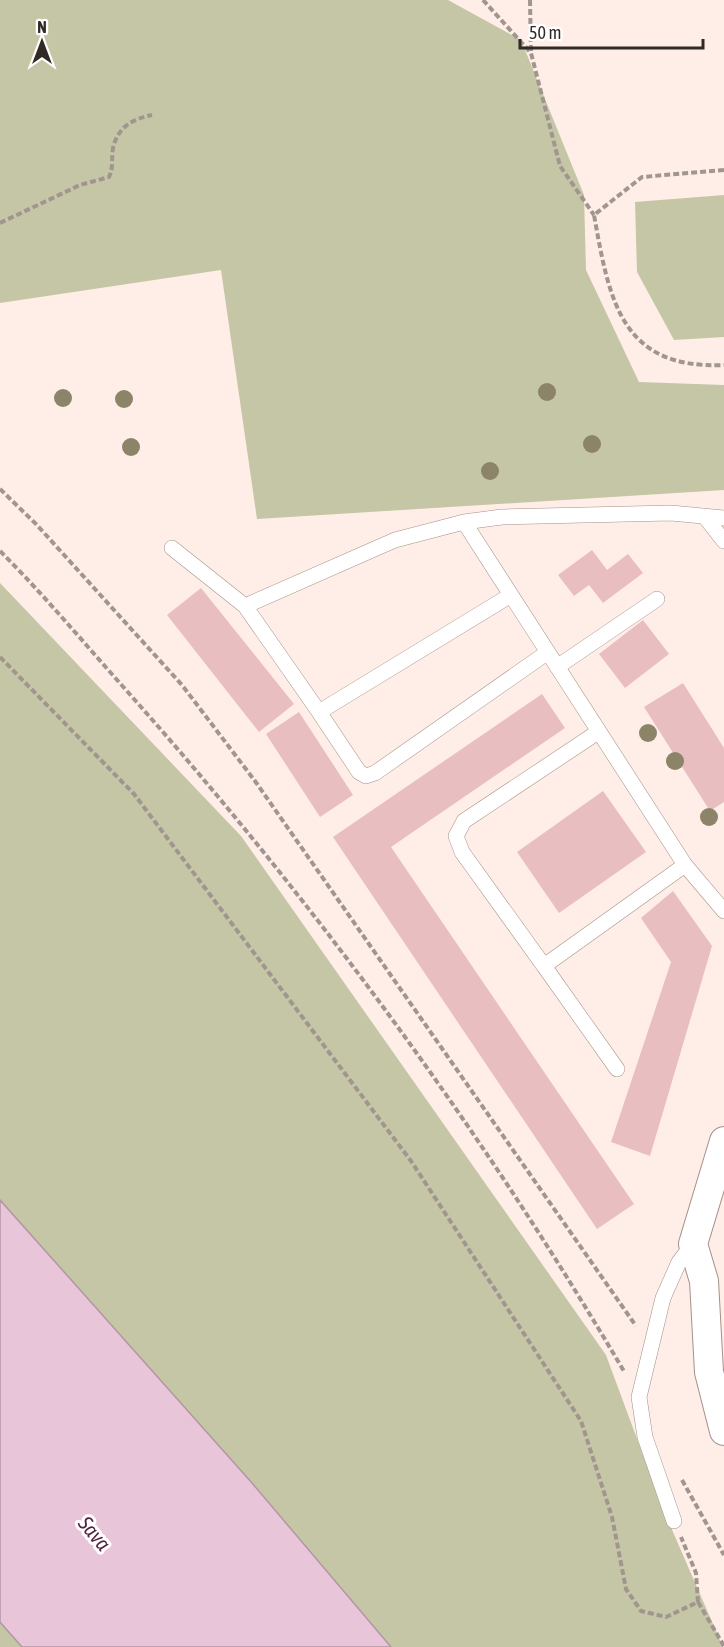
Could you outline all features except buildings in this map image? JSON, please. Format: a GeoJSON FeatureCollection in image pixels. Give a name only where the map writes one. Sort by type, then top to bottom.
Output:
{"type":"FeatureCollection","features":[{"type":"Feature","properties":{"kind":"street"},"geometry":{"type":"LineString","coordinates":[[724,1141],[693,1244],[704,1281],[709,1372],[724,1431]]}},
{"type":"Feature","properties":{"kind":"lane"},"geometry":{"type":"LineString","coordinates":[[245,606],[395,540],[464,522],[514,516],[671,513],[724,518]]}},
{"type":"Feature","properties":{"kind":"lane"},"geometry":{"type":"LineString","coordinates":[[705,517],[724,541]]}},
{"type":"Feature","properties":{"kind":"lane"},"geometry":{"type":"LineString","coordinates":[[464,522],[685,866],[724,911]]}},
{"type":"Feature","properties":{"kind":"lane"},"geometry":{"type":"LineString","coordinates":[[172,548],[245,606],[358,772],[366,777],[548,652]]}},
{"type":"Feature","properties":{"kind":"lane"},"geometry":{"type":"LineString","coordinates":[[319,712],[511,595]]}},
{"type":"Feature","properties":{"kind":"lane"},"geometry":{"type":"LineString","coordinates":[[557,667],[657,599]]}},
{"type":"Feature","properties":{"kind":"lane"},"geometry":{"type":"LineString","coordinates":[[598,732],[464,821],[456,837],[462,852],[617,1069]]}},
{"type":"Feature","properties":{"kind":"lane"},"geometry":{"type":"LineString","coordinates":[[544,966],[685,866]]}},
{"type":"Feature","properties":{"kind":"lane"},"geometry":{"type":"LineString","coordinates":[[674,1521],[645,1437],[639,1397],[663,1298],[679,1262],[693,1244]]}},
{"type":"Feature","properties":{"kind":"path"},"geometry":{"type":"LineString","coordinates":[[483,0],[531,52]]}},
{"type":"Feature","properties":{"kind":"path"},"geometry":{"type":"LineString","coordinates":[[530,0],[531,52],[560,166],[594,214],[606,281],[626,328],[651,350],[682,363],[724,365]]}},
{"type":"Feature","properties":{"kind":"path"},"geometry":{"type":"LineString","coordinates":[[0,223],[80,185],[109,177],[114,167],[113,149],[120,131],[132,119],[152,115]]}},
{"type":"Feature","properties":{"kind":"path"},"geometry":{"type":"LineString","coordinates":[[594,214],[642,177],[724,170]]}},
{"type":"Feature","properties":{"kind":"path"},"geometry":{"type":"LineString","coordinates":[[0,489],[36,524],[182,685],[255,781],[650,1346]]}},
{"type":"Feature","properties":{"kind":"path"},"geometry":{"type":"LineString","coordinates":[[0,551],[158,726],[236,817],[391,1016],[502,1177],[593,1319],[639,1397]]}},
{"type":"Feature","properties":{"kind":"path"},"geometry":{"type":"LineString","coordinates":[[0,657],[134,794],[411,1161],[581,1421],[612,1517],[626,1589],[641,1611],[666,1617],[698,1602]]}},
{"type":"Feature","properties":{"kind":"path"},"geometry":{"type":"LineString","coordinates":[[674,1521],[696,1573],[698,1602],[724,1646]]}},
{"type":"Feature","properties":{"kind":"green space"},"geometry":{"type":"Polygon","coordinates":[[[0,0],[448,0],[521,40],[584,195],[586,270],[639,382],[724,385],[724,490],[257,519],[221,270],[0,303],[0,0]]]}},
{"type":"Feature","properties":{"kind":"green space"},"geometry":{"type":"Polygon","coordinates":[[[724,195],[724,337],[674,340],[637,272],[635,202],[724,195]]]}},
{"type":"Feature","properties":{"kind":"green space"},"geometry":{"type":"Polygon","coordinates":[[[0,583],[241,836],[606,1355],[663,1509],[723,1647],[391,1647],[252,1483],[0,1200],[0,583]]]}},
{"type":"Feature","properties":{"kind":"green space"},"geometry":{"type":"Polygon","coordinates":[[[0,1622],[22,1647],[0,1647],[0,1622]]]}},
{"type":"Feature","properties":{"kind":"water","name":"Sava"},"geometry":{"type":"Polygon","coordinates":[[[0,1200],[252,1483],[391,1647],[22,1647],[0,1622],[0,1200]]]}}]}
